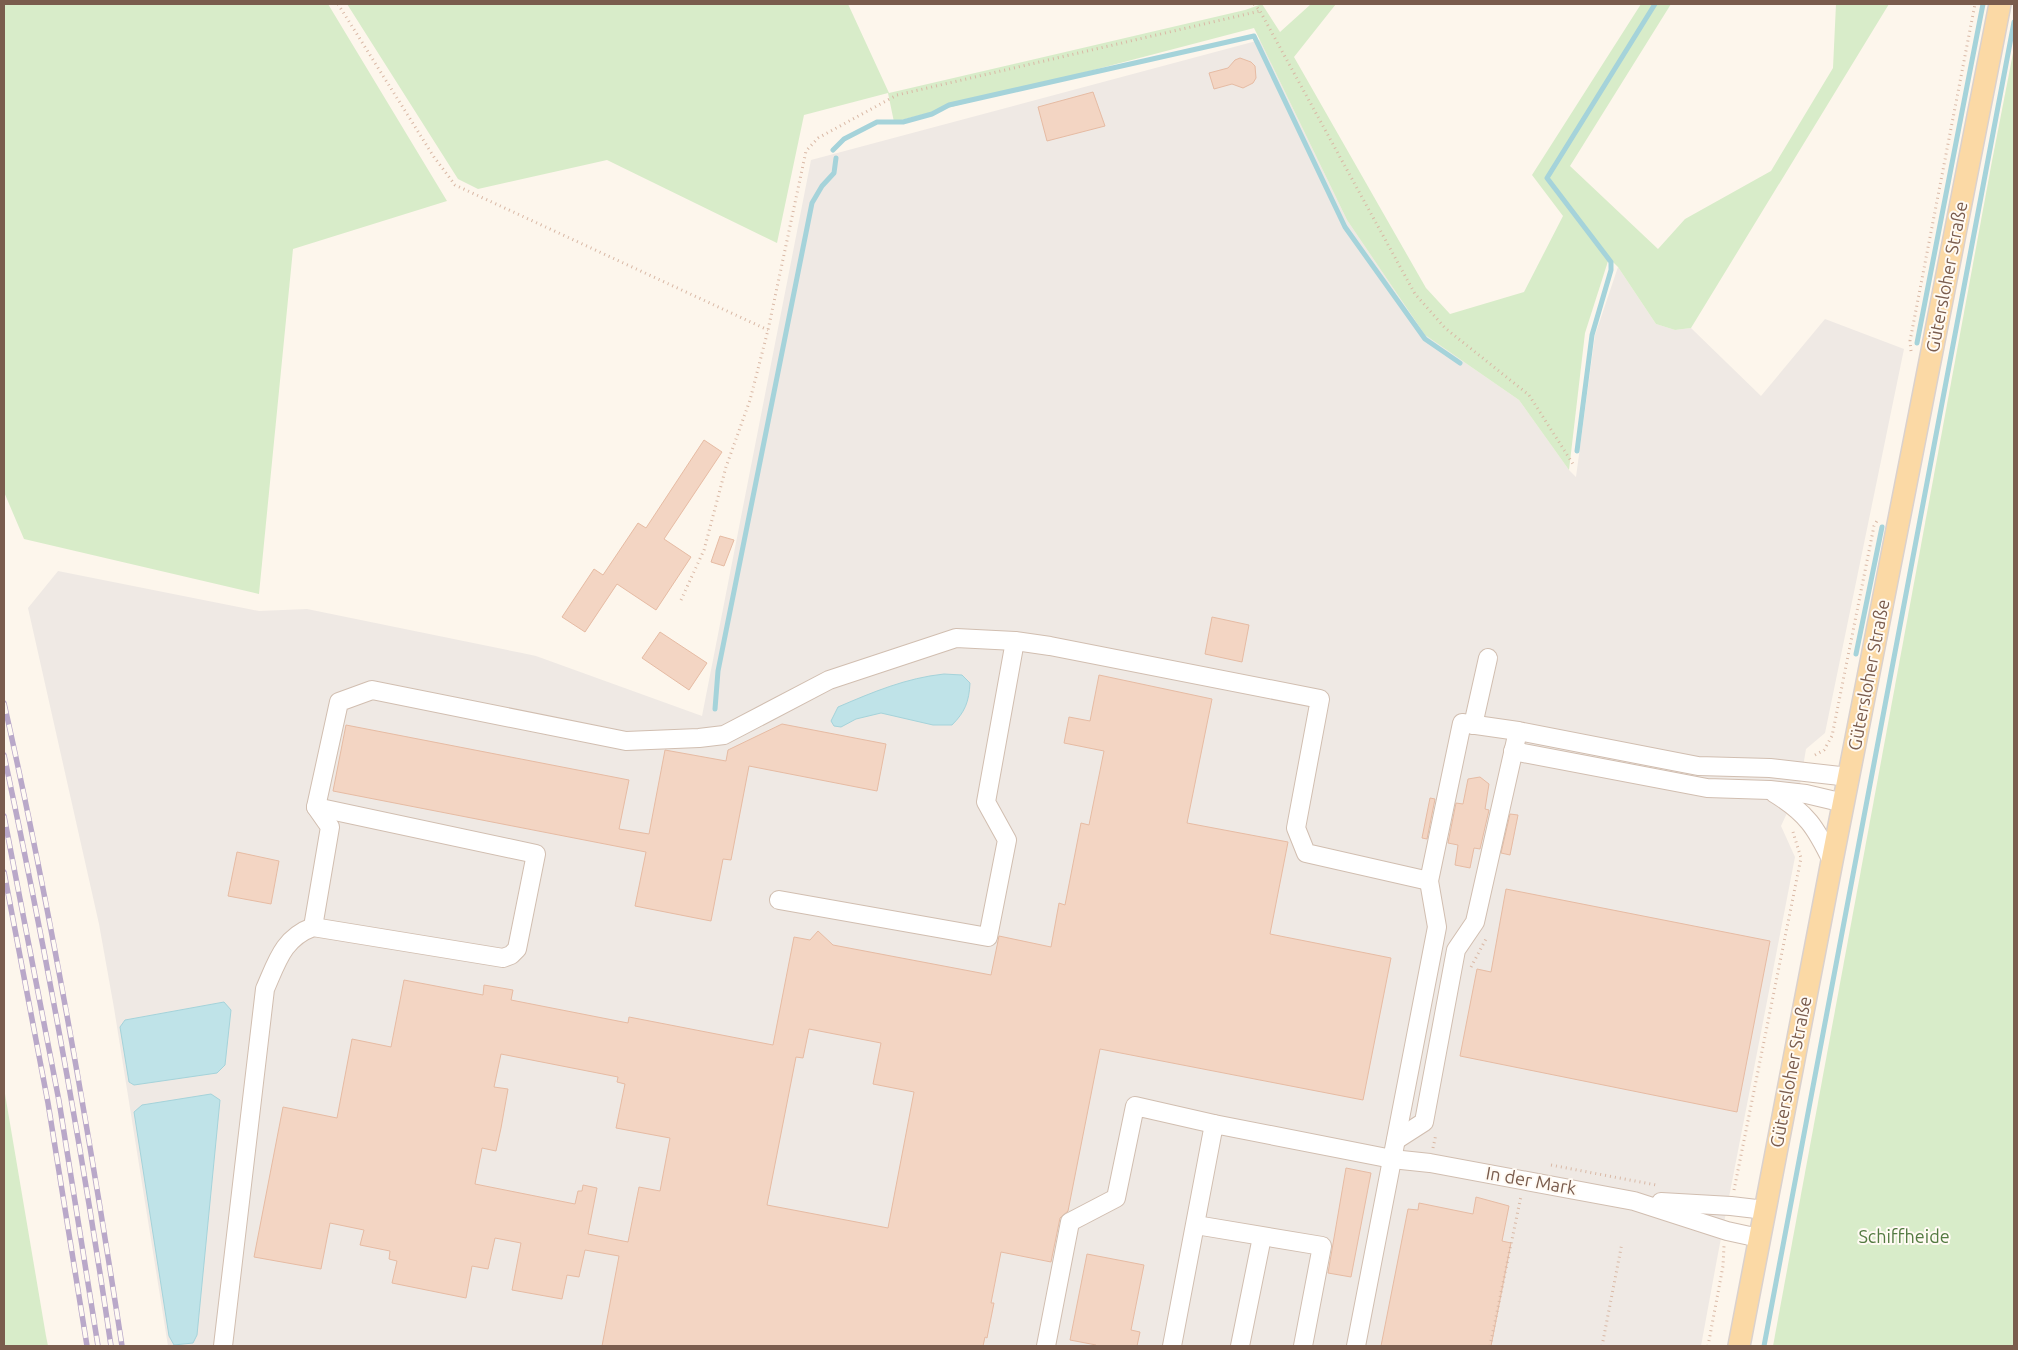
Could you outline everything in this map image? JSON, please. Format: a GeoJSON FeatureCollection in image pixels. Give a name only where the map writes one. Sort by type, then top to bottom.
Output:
{"type":"FeatureCollection","features":[{"type":"Feature","properties":{"kind":"main road","name":"Gütersloher Straße"},"geometry":{"type":"LineString","coordinates":[[1739,1346],[2000,4]]}},
{"type":"Feature","properties":{"kind":"street"},"geometry":{"type":"LineString","coordinates":[[313,927],[330,827],[316,807],[339,702],[372,690],[626,741],[724,736],[829,680],[956,638],[1015,641],[1050,646],[1320,699],[1296,828],[1306,853],[1429,881]]}},
{"type":"Feature","properties":{"kind":"street"},"geometry":{"type":"LineString","coordinates":[[779,900],[988,937],[1006,840],[986,802],[1015,641]]}},
{"type":"Feature","properties":{"kind":"street"},"geometry":{"type":"LineString","coordinates":[[1356,1346],[1437,927],[1429,881],[1467,724],[1488,658]]}},
{"type":"Feature","properties":{"kind":"street"},"geometry":{"type":"LineString","coordinates":[[1467,724],[1518,731],[1698,766],[1770,768],[1849,778]]}},
{"type":"Feature","properties":{"kind":"street"},"geometry":{"type":"LineString","coordinates":[[1396,1140],[1424,1122],[1456,950],[1475,922],[1518,731]]}},
{"type":"Feature","properties":{"kind":"street"},"geometry":{"type":"LineString","coordinates":[[1513,752],[1707,788],[1770,790],[1806,794],[1844,803]]}},
{"type":"Feature","properties":{"kind":"street"},"geometry":{"type":"LineString","coordinates":[[1770,790],[1800,810],[1820,836],[1832,861]]}},
{"type":"Feature","properties":{"kind":"street"},"geometry":{"type":"LineString","coordinates":[[223,1346],[265,989],[282,951],[299,932],[313,927],[503,958],[511,955],[517,949],[536,854],[316,807]]}},
{"type":"Feature","properties":{"kind":"street","name":"In der Mark"},"geometry":{"type":"LineString","coordinates":[[1046,1346],[1070,1222],[1116,1198],[1135,1106],[1214,1124],[1392,1159],[1427,1163],[1634,1201],[1731,1206],[1765,1210]]}},
{"type":"Feature","properties":{"kind":"street"},"geometry":{"type":"LineString","coordinates":[[1172,1346],[1214,1124]]}},
{"type":"Feature","properties":{"kind":"street","name":"In der Mark"},"geometry":{"type":"LineString","coordinates":[[1634,1201],[1727,1231],[1760,1238]]}},
{"type":"Feature","properties":{"kind":"street"},"geometry":{"type":"LineString","coordinates":[[1196,1225],[1322,1246],[1303,1346]]}},
{"type":"Feature","properties":{"kind":"street"},"geometry":{"type":"LineString","coordinates":[[1240,1346],[1262,1236]]}},
{"type":"Feature","properties":{"kind":"path"},"geometry":{"type":"LineString","coordinates":[[338,4],[434,157],[455,185],[768,330]]}},
{"type":"Feature","properties":{"kind":"path"},"geometry":{"type":"LineString","coordinates":[[1254,4],[1260,11],[1415,294],[1445,328],[1529,395],[1573,464]]}},
{"type":"Feature","properties":{"kind":"path"},"geometry":{"type":"LineString","coordinates":[[1912,358],[1910,341],[1975,4]]}},
{"type":"Feature","properties":{"kind":"path"},"geometry":{"type":"LineString","coordinates":[[681,600],[704,550],[726,467],[750,400],[768,330],[806,151],[818,138],[897,95],[1260,11]]}},
{"type":"Feature","properties":{"kind":"path"},"geometry":{"type":"LineString","coordinates":[[1812,756],[1824,750],[1832,736],[1874,526],[1882,514]]}},
{"type":"Feature","properties":{"kind":"path"},"geometry":{"type":"LineString","coordinates":[[1728,1187],[1736,1184],[1800,858],[1797,841],[1790,825]]}},
{"type":"Feature","properties":{"kind":"path"},"geometry":{"type":"LineString","coordinates":[[1551,1165],[1657,1186]]}},
{"type":"Feature","properties":{"kind":"path"},"geometry":{"type":"LineString","coordinates":[[1490,1346],[1520,1196],[1528,1198]]}},
{"type":"Feature","properties":{"kind":"path"},"geometry":{"type":"LineString","coordinates":[[1602,1346],[1622,1243]]}},
{"type":"Feature","properties":{"kind":"path"},"geometry":{"type":"LineString","coordinates":[[1708,1346],[1723,1266],[1723,1250],[1715,1246]]}},
{"type":"Feature","properties":{"kind":"shaded area"},"geometry":{"type":"Polygon","coordinates":[[[1260,40],[1347,220],[1425,335],[1519,400],[1576,477],[1595,335],[1618,267],[1656,324],[1675,330],[1691,328],[1761,396],[1825,319],[1904,349],[1825,733],[1806,749],[1800,785],[1781,826],[1795,857],[1701,1346],[168,1346],[99,924],[28,608],[58,571],[259,611],[307,609],[536,656],[702,716],[811,160],[1260,40]]]}},
{"type":"Feature","properties":{"kind":"green space"},"geometry":{"type":"Polygon","coordinates":[[[4,4],[328,4],[447,201],[293,249],[259,594],[24,539],[4,492],[4,4]]]}},
{"type":"Feature","properties":{"kind":"green space"},"geometry":{"type":"Polygon","coordinates":[[[347,4],[848,4],[889,93],[1245,10],[1262,4],[1280,32],[1311,4],[1336,4],[1294,57],[1426,288],[1450,314],[1524,292],[1563,216],[1532,175],[1641,4],[1671,4],[1570,166],[1658,249],[1685,219],[1771,171],[1833,68],[1836,4],[1889,4],[1691,328],[1675,330],[1656,324],[1618,267],[1609,258],[1585,333],[1569,470],[1519,400],[1425,335],[1347,220],[1254,28],[894,122],[888,93],[804,115],[777,243],[607,160],[478,189],[458,179],[347,4]]]}},
{"type":"Feature","properties":{"kind":"green space","name":"Schiffheide"},"geometry":{"type":"Polygon","coordinates":[[[2014,48],[2014,1346],[1773,1346],[1992,161],[2014,48]]]}},
{"type":"Feature","properties":{"kind":"green space"},"geometry":{"type":"Polygon","coordinates":[[[4,1088],[46,1336],[48,1346],[4,1346],[4,1088]]]}},
{"type":"Feature","properties":{"kind":"water"},"geometry":{"type":"Polygon","coordinates":[[[944,674],[962,675],[970,683],[966,706],[952,725],[933,725],[881,713],[856,719],[841,727],[834,726],[831,721],[838,707],[851,701],[903,682],[944,674]]]}},
{"type":"Feature","properties":{"kind":"water"},"geometry":{"type":"Polygon","coordinates":[[[224,1002],[231,1010],[225,1065],[217,1073],[134,1085],[129,1082],[120,1027],[125,1020],[224,1002]]]}},
{"type":"Feature","properties":{"kind":"water"},"geometry":{"type":"Polygon","coordinates":[[[211,1094],[220,1100],[197,1335],[193,1343],[174,1345],[169,1336],[134,1112],[142,1105],[211,1094]]]}},
{"type":"Feature","properties":{"kind":"building"},"geometry":{"type":"Polygon","coordinates":[[[1240,58],[1251,62],[1255,66],[1256,78],[1253,83],[1243,88],[1232,84],[1214,89],[1209,73],[1228,68],[1235,60],[1240,58]]]}},
{"type":"Feature","properties":{"kind":"building"},"geometry":{"type":"Polygon","coordinates":[[[1093,92],[1105,126],[1047,141],[1038,107],[1093,92]]]}},
{"type":"Feature","properties":{"kind":"building"},"geometry":{"type":"Polygon","coordinates":[[[704,440],[722,452],[664,539],[691,557],[656,610],[617,584],[585,632],[562,617],[594,569],[603,575],[638,523],[646,528],[704,440]]]}},
{"type":"Feature","properties":{"kind":"building"},"geometry":{"type":"Polygon","coordinates":[[[720,536],[734,540],[724,566],[711,562],[720,536]]]}},
{"type":"Feature","properties":{"kind":"building"},"geometry":{"type":"Polygon","coordinates":[[[1212,617],[1249,625],[1242,662],[1205,654],[1212,617]]]}},
{"type":"Feature","properties":{"kind":"building"},"geometry":{"type":"Polygon","coordinates":[[[660,632],[707,663],[689,690],[642,658],[660,632]]]}},
{"type":"Feature","properties":{"kind":"building"},"geometry":{"type":"Polygon","coordinates":[[[1099,675],[1212,699],[1187,823],[1288,842],[1270,934],[1391,958],[1363,1100],[1100,1049],[1068,1211],[1060,1218],[1051,1262],[1001,1252],[991,1303],[994,1303],[987,1338],[985,1337],[983,1346],[602,1346],[619,1256],[585,1250],[579,1277],[567,1275],[562,1299],[512,1290],[521,1243],[495,1238],[488,1269],[472,1266],[466,1298],[392,1283],[397,1261],[389,1259],[390,1251],[360,1245],[364,1230],[330,1223],[321,1269],[254,1257],[283,1107],[337,1118],[352,1039],[391,1047],[404,980],[483,995],[484,985],[513,990],[511,1000],[628,1023],[629,1017],[773,1045],[794,937],[810,940],[818,931],[833,945],[991,975],[999,936],[1051,947],[1059,903],[1065,905],[1081,823],[1089,825],[1104,751],[1064,743],[1069,717],[1090,721],[1099,675]],[[809,1029],[803,1058],[796,1057],[767,1205],[888,1228],[914,1092],[873,1084],[881,1043],[809,1029]],[[501,1054],[494,1087],[508,1089],[501,1128],[496,1151],[482,1148],[475,1184],[575,1204],[578,1191],[582,1191],[583,1185],[597,1188],[588,1234],[628,1242],[639,1187],[660,1191],[670,1138],[616,1128],[625,1084],[617,1082],[618,1077],[501,1054]]]}},
{"type":"Feature","properties":{"kind":"building"},"geometry":{"type":"Polygon","coordinates":[[[782,724],[886,744],[877,791],[749,766],[731,860],[723,859],[711,921],[635,906],[646,852],[333,791],[346,725],[629,780],[619,829],[649,834],[665,750],[726,761],[728,750],[782,724]]]}},
{"type":"Feature","properties":{"kind":"building"},"geometry":{"type":"Polygon","coordinates":[[[1480,777],[1489,784],[1485,809],[1489,810],[1480,849],[1474,848],[1470,868],[1455,865],[1458,845],[1448,843],[1456,803],[1463,804],[1468,779],[1480,777]]]}},
{"type":"Feature","properties":{"kind":"building"},"geometry":{"type":"Polygon","coordinates":[[[1430,798],[1435,799],[1427,839],[1422,838],[1430,798]]]}},
{"type":"Feature","properties":{"kind":"building"},"geometry":{"type":"Polygon","coordinates":[[[1510,814],[1518,815],[1510,855],[1501,853],[1510,814]]]}},
{"type":"Feature","properties":{"kind":"building"},"geometry":{"type":"Polygon","coordinates":[[[237,852],[279,861],[271,904],[228,896],[237,852]]]}},
{"type":"Feature","properties":{"kind":"building"},"geometry":{"type":"Polygon","coordinates":[[[1506,889],[1770,941],[1737,1112],[1460,1056],[1477,969],[1491,972],[1506,889]]]}},
{"type":"Feature","properties":{"kind":"building"},"geometry":{"type":"Polygon","coordinates":[[[1346,1168],[1371,1173],[1351,1277],[1328,1273],[1346,1168]]]}},
{"type":"Feature","properties":{"kind":"building"},"geometry":{"type":"Polygon","coordinates":[[[1476,1197],[1509,1206],[1502,1241],[1511,1243],[1491,1346],[1381,1346],[1408,1209],[1418,1210],[1419,1203],[1473,1214],[1476,1197]]]}},
{"type":"Feature","properties":{"kind":"building"},"geometry":{"type":"Polygon","coordinates":[[[1087,1254],[1144,1265],[1131,1330],[1140,1332],[1137,1346],[1096,1346],[1070,1340],[1087,1254]]]}},
{"type":"Feature","properties":{"kind":"waterway"},"geometry":{"type":"LineString","coordinates":[[1577,451],[1592,335],[1611,270],[1611,262],[1547,178],[1655,4]]}},
{"type":"Feature","properties":{"kind":"waterway"},"geometry":{"type":"LineString","coordinates":[[1917,343],[1983,4]]}},
{"type":"Feature","properties":{"kind":"waterway"},"geometry":{"type":"LineString","coordinates":[[1764,1346],[2014,22]]}},
{"type":"Feature","properties":{"kind":"waterway"},"geometry":{"type":"LineString","coordinates":[[833,150],[844,139],[877,122],[903,122],[932,114],[949,105],[1254,36],[1345,227],[1425,339],[1460,363]]}},
{"type":"Feature","properties":{"kind":"waterway"},"geometry":{"type":"LineString","coordinates":[[715,709],[718,671],[812,203],[822,186],[834,173],[836,158]]}},
{"type":"Feature","properties":{"kind":"waterway"},"geometry":{"type":"LineString","coordinates":[[1856,654],[1882,527]]}},
{"type":"Feature","properties":{"kind":"railway"},"geometry":{"type":"LineString","coordinates":[[4,703],[38,863],[69,1024],[122,1346]]}},
{"type":"Feature","properties":{"kind":"railway"},"geometry":{"type":"LineString","coordinates":[[4,755],[62,1050],[111,1346]]}},
{"type":"Feature","properties":{"kind":"railway"},"geometry":{"type":"LineString","coordinates":[[4,816],[59,1101],[98,1346]]}},
{"type":"Feature","properties":{"kind":"railway"},"geometry":{"type":"LineString","coordinates":[[4,872],[48,1103],[87,1346]]}}]}
